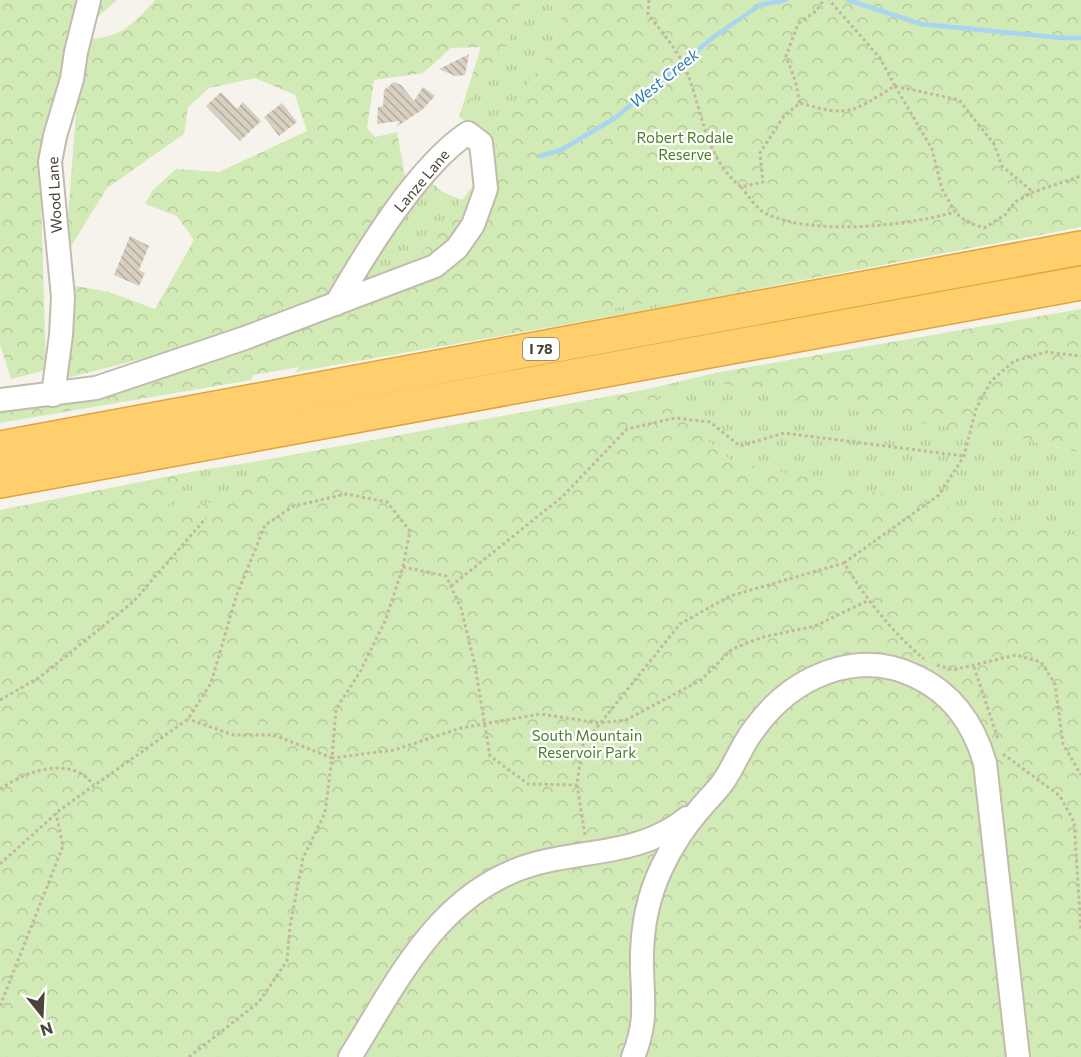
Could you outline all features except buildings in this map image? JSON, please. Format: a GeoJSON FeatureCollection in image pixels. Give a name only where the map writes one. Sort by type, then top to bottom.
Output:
{"type":"FeatureCollection","features":[{"type":"Feature","properties":{"kind":"highway","name":"I 78"},"geometry":{"type":"LineString","coordinates":[[0,448],[1081,248]]}},
{"type":"Feature","properties":{"kind":"highway","name":"I 78"},"geometry":{"type":"LineString","coordinates":[[0,481],[1081,283]]}},
{"type":"Feature","properties":{"kind":"street","name":"Wood Lane"},"geometry":{"type":"LineString","coordinates":[[53,395],[61,335],[63,297],[50,162],[55,136],[72,79],[89,0]]}},
{"type":"Feature","properties":{"kind":"street","name":"Lanze Lane"},"geometry":{"type":"LineString","coordinates":[[0,400],[96,388],[178,363],[336,304],[435,266],[458,248],[474,225],[486,189],[481,142],[476,136],[468,133],[438,159],[359,263],[336,304]]}},
{"type":"Feature","properties":{"kind":"street"},"geometry":{"type":"LineString","coordinates":[[633,1057],[645,1018],[643,929],[650,898],[661,868],[676,840],[735,766],[753,730],[768,710],[804,681],[826,671],[867,664],[909,673],[945,694],[972,727],[985,763],[1018,1057]]}},
{"type":"Feature","properties":{"kind":"street"},"geometry":{"type":"LineString","coordinates":[[350,1057],[420,945],[440,921],[464,900],[512,872],[542,861],[632,847],[660,836],[700,808]]}},
{"type":"Feature","properties":{"kind":"path"},"geometry":{"type":"LineString","coordinates":[[649,0],[648,14],[682,62],[715,159],[727,176],[764,213],[808,227],[925,221],[955,212]]}},
{"type":"Feature","properties":{"kind":"path"},"geometry":{"type":"LineString","coordinates":[[800,103],[786,56],[798,24],[816,11],[824,0]]}},
{"type":"Feature","properties":{"kind":"path"},"geometry":{"type":"LineString","coordinates":[[829,0],[880,58],[932,149],[942,189],[955,212],[967,222],[984,228],[1005,215],[1016,202],[1033,192],[1081,176]]}},
{"type":"Feature","properties":{"kind":"path"},"geometry":{"type":"LineString","coordinates":[[800,103],[831,112],[851,112],[895,86],[959,100],[994,144],[1002,166],[1033,192]]}},
{"type":"Feature","properties":{"kind":"path"},"geometry":{"type":"LineString","coordinates":[[741,188],[763,182],[760,153],[784,116],[800,103]]}},
{"type":"Feature","properties":{"kind":"path"},"geometry":{"type":"LineString","coordinates":[[591,853],[582,826],[577,785],[582,746],[598,723],[680,624],[730,596],[844,563],[939,495],[964,456],[976,409],[991,381],[1014,361],[1047,352],[1081,356]]}},
{"type":"Feature","properties":{"kind":"path"},"geometry":{"type":"LineString","coordinates":[[451,586],[562,497],[627,429],[675,418],[710,422],[740,446],[784,433],[964,456]]}},
{"type":"Feature","properties":{"kind":"path"},"geometry":{"type":"LineString","coordinates":[[0,864],[56,813],[188,719],[211,683],[236,597],[265,525],[294,506],[346,494],[387,502],[410,531],[403,567],[385,621],[360,672],[336,709],[325,813],[303,858],[290,926],[287,961],[259,1002],[189,1057]]}},
{"type":"Feature","properties":{"kind":"path"},"geometry":{"type":"LineString","coordinates":[[0,700],[40,677],[133,602],[206,518]]}},
{"type":"Feature","properties":{"kind":"path"},"geometry":{"type":"LineString","coordinates":[[844,563],[869,600],[901,640],[928,663],[953,670],[974,667],[1016,655],[1041,662],[1054,684],[1063,744],[1081,775]]}},
{"type":"Feature","properties":{"kind":"path"},"geometry":{"type":"LineString","coordinates":[[403,567],[446,576],[451,586],[461,608],[475,666],[490,756],[528,784],[577,785]]}},
{"type":"Feature","properties":{"kind":"path"},"geometry":{"type":"LineString","coordinates":[[188,719],[234,735],[273,735],[332,758],[394,750],[461,728],[540,714],[598,723],[626,720],[701,680],[732,649],[763,637],[815,626],[869,600]]}},
{"type":"Feature","properties":{"kind":"path"},"geometry":{"type":"LineString","coordinates":[[974,667],[1002,754],[1060,796],[1074,822],[1081,931]]}},
{"type":"Feature","properties":{"kind":"path"},"geometry":{"type":"LineString","coordinates":[[0,789],[18,777],[53,768],[80,772],[94,785]]}},
{"type":"Feature","properties":{"kind":"path"},"geometry":{"type":"LineString","coordinates":[[0,1006],[63,846],[56,813]]}},
{"type":"Feature","properties":{"kind":"green space"},"geometry":{"type":"Polygon","coordinates":[[[0,0],[77,0],[40,160],[46,370],[11,379],[0,344],[0,0]]]}},
{"type":"Feature","properties":{"kind":"green space"},"geometry":{"type":"Polygon","coordinates":[[[94,0],[117,0],[88,25],[94,0]]]}},
{"type":"Feature","properties":{"kind":"green space","name":"Robert Rodale Reserve"},"geometry":{"type":"Polygon","coordinates":[[[155,0],[522,0],[506,47],[459,117],[481,47],[451,48],[423,73],[374,80],[367,128],[375,137],[397,132],[406,181],[350,254],[366,300],[394,289],[502,148],[489,136],[547,57],[568,0],[1081,0],[1081,227],[679,304],[672,298],[574,316],[579,322],[296,372],[299,367],[253,375],[251,380],[0,423],[0,405],[54,386],[201,348],[286,317],[294,307],[200,344],[67,378],[71,285],[109,292],[155,309],[194,240],[177,216],[145,204],[153,190],[176,169],[219,172],[307,131],[295,95],[255,78],[209,88],[188,107],[184,134],[107,188],[65,256],[78,87],[86,39],[117,33],[132,23],[155,0]]]}},
{"type":"Feature","properties":{"kind":"green space"},"geometry":{"type":"Polygon","coordinates":[[[522,0],[568,0],[547,57],[489,137],[459,117],[506,47],[522,0]]]}},
{"type":"Feature","properties":{"kind":"green space"},"geometry":{"type":"Polygon","coordinates":[[[489,137],[679,304],[579,322],[484,215],[489,137]]]}},
{"type":"Feature","properties":{"kind":"green space"},"geometry":{"type":"Polygon","coordinates":[[[429,180],[441,191],[462,200],[410,269],[361,286],[358,272],[429,180]]]}},
{"type":"Feature","properties":{"kind":"green space"},"geometry":{"type":"Polygon","coordinates":[[[1081,309],[1081,453],[1012,436],[900,420],[723,384],[715,373],[1081,309]]]}},
{"type":"Feature","properties":{"kind":"green space"},"geometry":{"type":"Polygon","coordinates":[[[715,373],[723,384],[1012,436],[1081,453],[1081,540],[731,461],[648,389],[715,373]]]}},
{"type":"Feature","properties":{"kind":"green space","name":"South Mountain Reservoir Park"},"geometry":{"type":"Polygon","coordinates":[[[648,389],[671,408],[680,406],[708,441],[731,461],[1081,536],[1081,1057],[0,1057],[0,510],[190,472],[165,512],[235,498],[259,461],[648,389]]]}},
{"type":"Feature","properties":{"kind":"green space"},"geometry":{"type":"Polygon","coordinates":[[[259,461],[202,549],[103,608],[190,472],[259,461]]]}},
{"type":"Feature","properties":{"kind":"waterway","name":"West Creek"},"geometry":{"type":"LineString","coordinates":[[540,156],[561,150],[615,118],[715,36],[760,5],[786,0]]}},
{"type":"Feature","properties":{"kind":"waterway","name":"West Creek"},"geometry":{"type":"LineString","coordinates":[[848,0],[921,24],[1081,38]]}}]}
